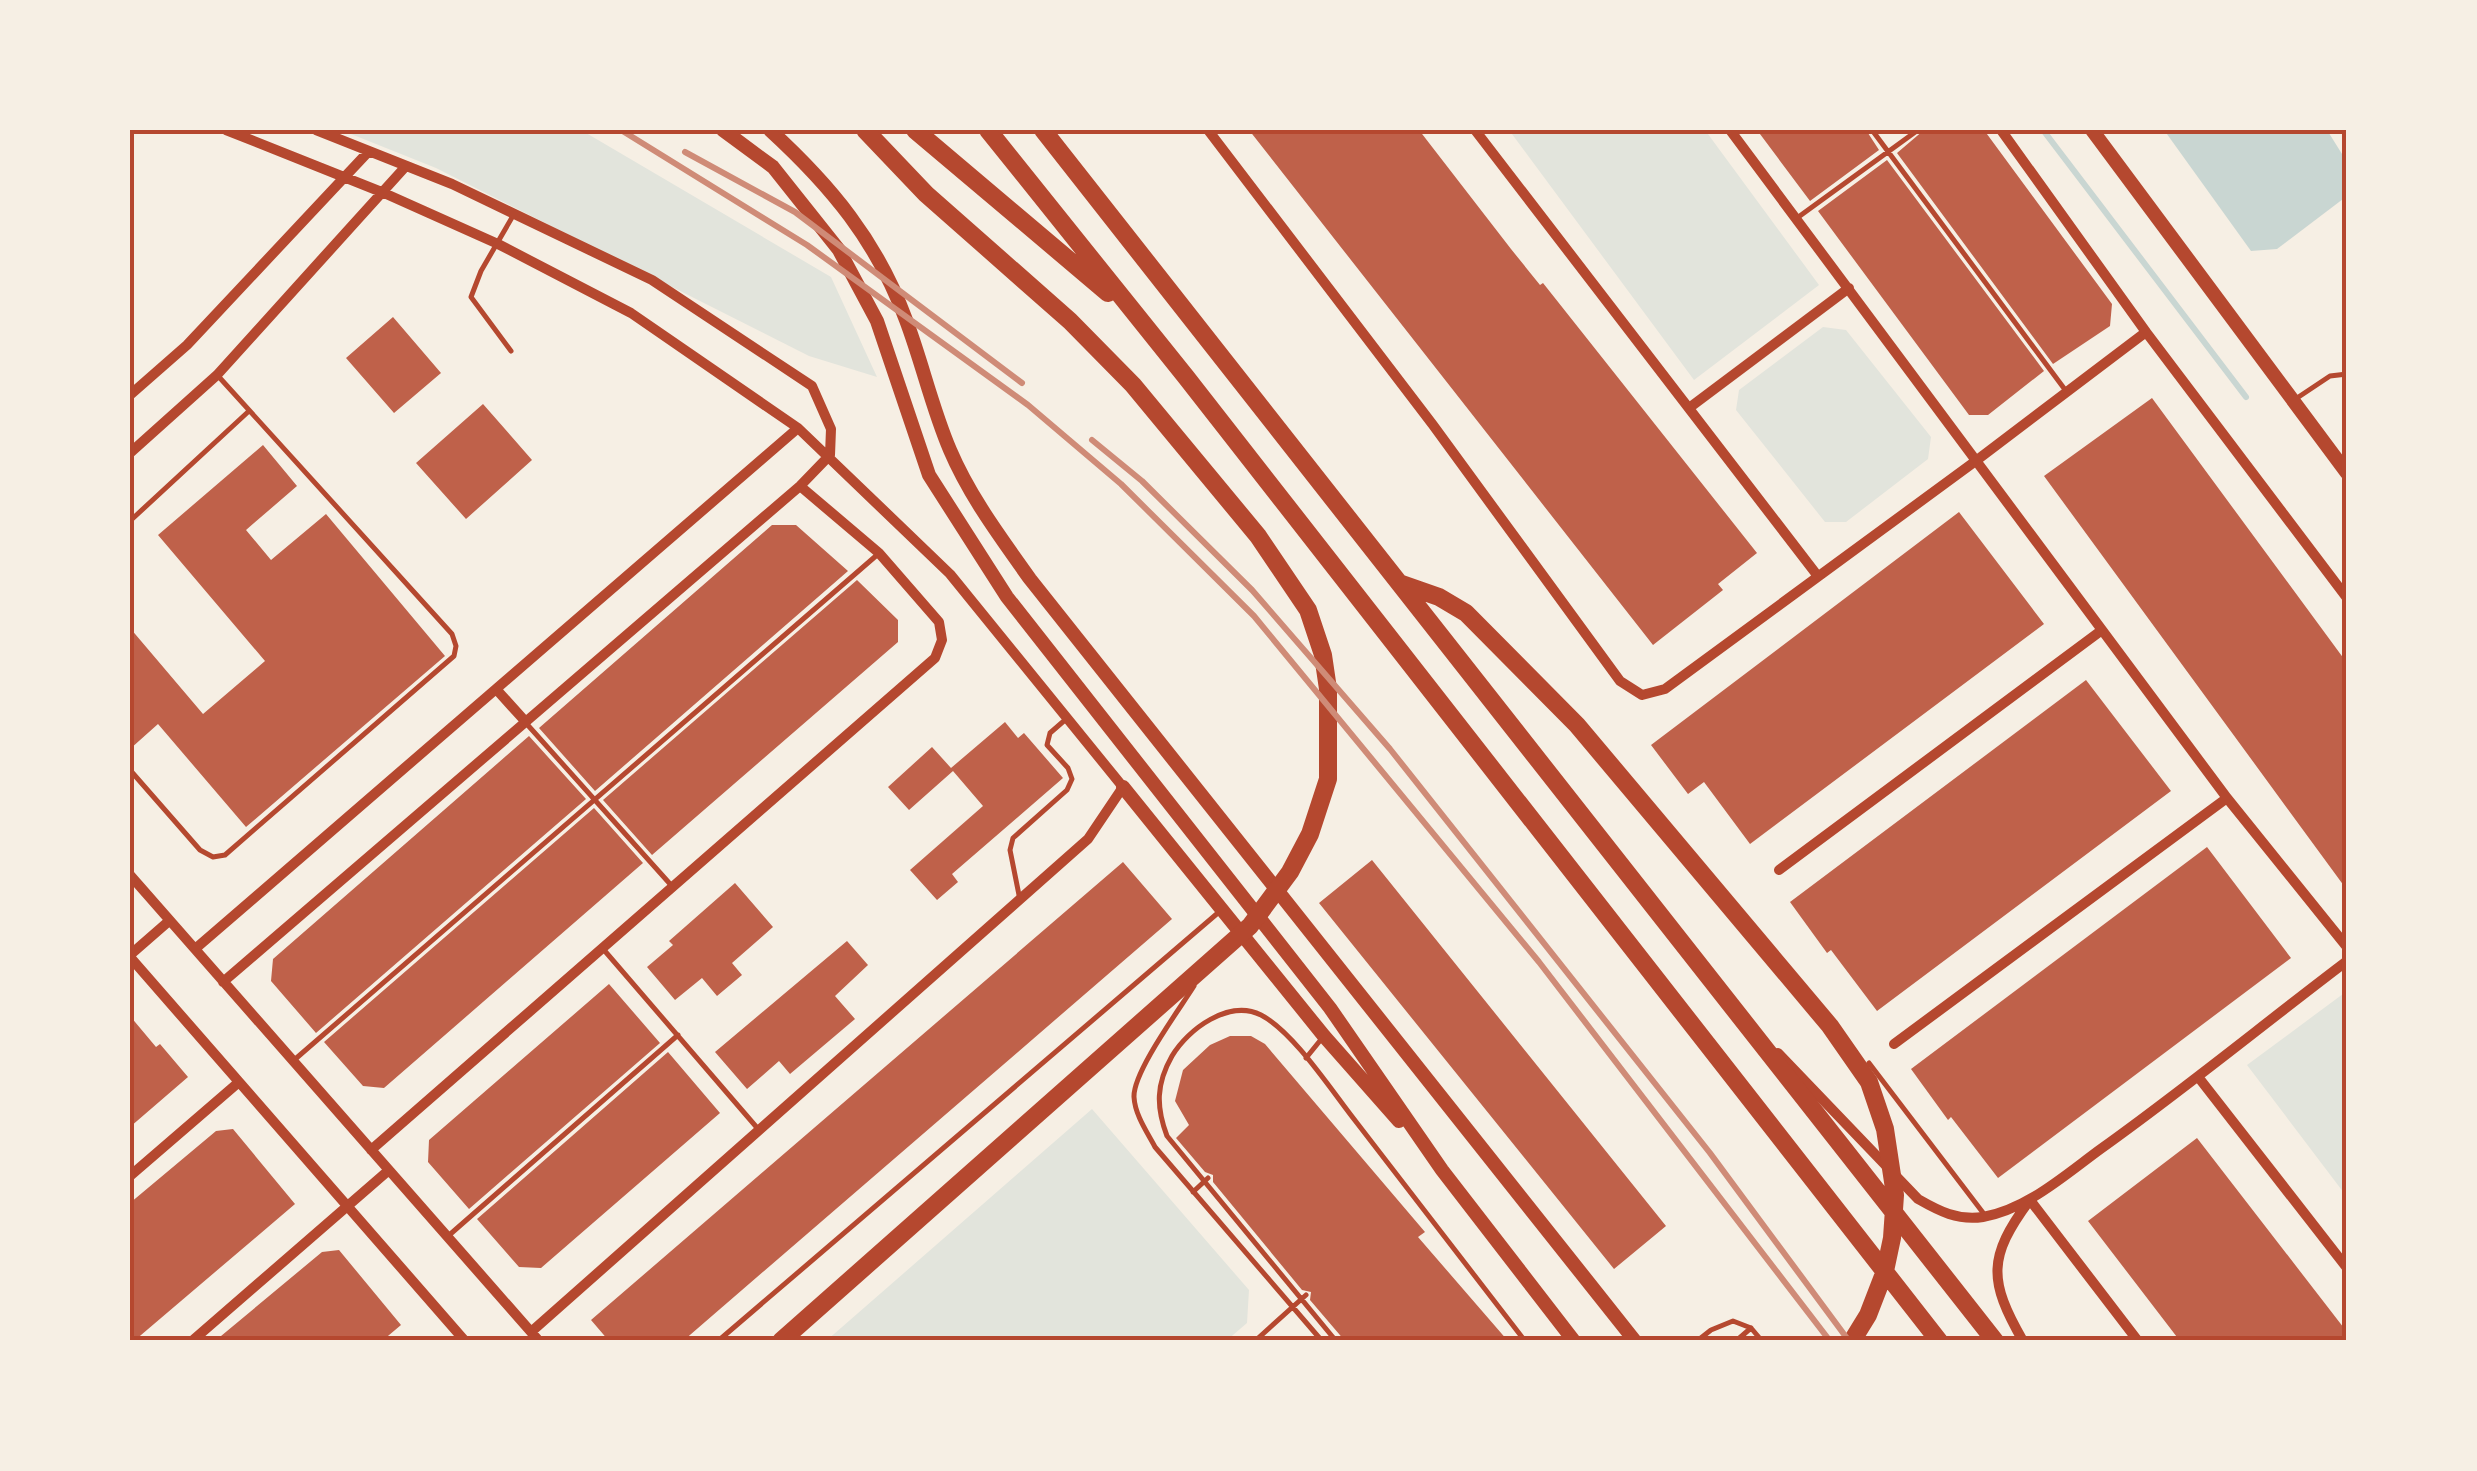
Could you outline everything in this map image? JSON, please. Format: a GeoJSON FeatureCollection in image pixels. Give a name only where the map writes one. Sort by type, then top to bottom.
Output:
{"type":"FeatureCollection","features":[{"type":"Feature","properties":{"kind":"highway"},"geometry":{"type":"LineString","coordinates":[[782,1341],[1250,926],[1290,872],[1310,834],[1328,778],[1328,689],[1323,655],[1312,621],[1284,572],[1133,385],[1070,321],[926,194],[865,130]]}},
{"type":"Feature","properties":{"kind":"highway"},"geometry":{"type":"LineString","coordinates":[[916,130],[1143,322]]}},
{"type":"Feature","properties":{"kind":"highway"},"geometry":{"type":"LineString","coordinates":[[988,130],[1143,322],[1938,1341]]}},
{"type":"Feature","properties":{"kind":"highway"},"geometry":{"type":"LineString","coordinates":[[1044,130],[1996,1341]]}},
{"type":"Feature","properties":{"kind":"highway"},"geometry":{"type":"LineString","coordinates":[[1397,582],[1440,598],[1466,613],[1577,725],[1830,1026],[1869,1082],[1885,1129],[1895,1195],[1885,1271],[1868,1315],[1852,1341]]}},
{"type":"Feature","properties":{"kind":"street"},"geometry":{"type":"LineString","coordinates":[[226,130],[498,244],[631,313],[798,428],[830,455],[950,574],[1324,1036],[1442,1170]]}},
{"type":"Feature","properties":{"kind":"street"},"geometry":{"type":"LineString","coordinates":[[223,982],[800,486],[830,455],[831,430],[812,386],[652,280],[514,214],[316,130]]}},
{"type":"Feature","properties":{"kind":"street"},"geometry":{"type":"LineString","coordinates":[[723,130],[773,167],[840,250],[877,321],[928,475],[1007,597],[1330,1008],[1442,1170],[1574,1341]]}},
{"type":"Feature","properties":{"kind":"street"},"geometry":{"type":"LineString","coordinates":[[770,130],[822,178],[855,221],[905,316],[950,449],[983,512],[1030,579],[1635,1341]]}},
{"type":"Feature","properties":{"kind":"street"},"geometry":{"type":"LineString","coordinates":[[1208,130],[1433,426],[1620,682],[1642,696],[1665,689],[2146,332]]}},
{"type":"Feature","properties":{"kind":"street"},"geometry":{"type":"LineString","coordinates":[[1475,130],[1818,575]]}},
{"type":"Feature","properties":{"kind":"street"},"geometry":{"type":"LineString","coordinates":[[1730,130],[2227,798],[2347,947]]}},
{"type":"Feature","properties":{"kind":"street"},"geometry":{"type":"LineString","coordinates":[[2001,130],[2146,332],[2347,598]]}},
{"type":"Feature","properties":{"kind":"street"},"geometry":{"type":"LineString","coordinates":[[2092,130],[2347,473]]}},
{"type":"Feature","properties":{"kind":"street"},"geometry":{"type":"LineString","coordinates":[[130,395],[187,345],[369,151]]}},
{"type":"Feature","properties":{"kind":"street"},"geometry":{"type":"LineString","coordinates":[[130,452],[217,376],[406,166]]}},
{"type":"Feature","properties":{"kind":"street"},"geometry":{"type":"LineString","coordinates":[[1689,408],[1849,288]]}},
{"type":"Feature","properties":{"kind":"street"},"geometry":{"type":"LineString","coordinates":[[194,949],[798,428]]}},
{"type":"Feature","properties":{"kind":"street"},"geometry":{"type":"LineString","coordinates":[[371,1150],[935,658],[942,640],[939,622],[880,553],[800,486]]}},
{"type":"Feature","properties":{"kind":"street"},"geometry":{"type":"LineString","coordinates":[[1779,870],[2102,630]]}},
{"type":"Feature","properties":{"kind":"street"},"geometry":{"type":"LineString","coordinates":[[496,689],[525,722]]}},
{"type":"Feature","properties":{"kind":"street"},"geometry":{"type":"LineString","coordinates":[[130,875],[535,1336],[758,1130],[1088,839],[1123,787]]}},
{"type":"Feature","properties":{"kind":"street"},"geometry":{"type":"LineString","coordinates":[[1894,1044],[2227,798]]}},
{"type":"Feature","properties":{"kind":"street"},"geometry":{"type":"LineString","coordinates":[[169,920],[130,956],[465,1341]]}},
{"type":"Feature","properties":{"kind":"street"},"geometry":{"type":"LineString","coordinates":[[1730,1001],[1918,1199],[1966,1218],[1986,1216],[2030,1200],[2200,1078],[2347,961]]}},
{"type":"Feature","properties":{"kind":"street"},"geometry":{"type":"LineString","coordinates":[[2200,1078],[2347,1268]]}},
{"type":"Feature","properties":{"kind":"street"},"geometry":{"type":"LineString","coordinates":[[130,1176],[239,1082]]}},
{"type":"Feature","properties":{"kind":"street"},"geometry":{"type":"LineString","coordinates":[[192,1341],[390,1170]]}},
{"type":"Feature","properties":{"kind":"street"},"geometry":{"type":"LineString","coordinates":[[2023,1341],[2008,1316],[1998,1283],[1998,1257],[2006,1233],[2030,1200]]}},
{"type":"Feature","properties":{"kind":"street"},"geometry":{"type":"LineString","coordinates":[[2030,1200],[2138,1341]]}},
{"type":"Feature","properties":{"kind":"street"},"geometry":{"type":"LineString","coordinates":[[444,1341],[456,1331]]}},
{"type":"Feature","properties":{"kind":"lane"},"geometry":{"type":"LineString","coordinates":[[1872,130],[2066,391]]}},
{"type":"Feature","properties":{"kind":"lane"},"geometry":{"type":"LineString","coordinates":[[1797,218],[1918,130]]}},
{"type":"Feature","properties":{"kind":"lane"},"geometry":{"type":"LineString","coordinates":[[511,350],[471,297],[481,271],[514,214]]}},
{"type":"Feature","properties":{"kind":"lane"},"geometry":{"type":"LineString","coordinates":[[2293,401],[2330,376],[2347,374]]}},
{"type":"Feature","properties":{"kind":"lane"},"geometry":{"type":"LineString","coordinates":[[130,770],[200,850],[213,857],[225,855],[454,656],[452,634],[217,376]]}},
{"type":"Feature","properties":{"kind":"lane"},"geometry":{"type":"LineString","coordinates":[[130,522],[249,412]]}},
{"type":"Feature","properties":{"kind":"lane"},"geometry":{"type":"LineString","coordinates":[[292,1061],[880,553]]}},
{"type":"Feature","properties":{"kind":"lane"},"geometry":{"type":"LineString","coordinates":[[1020,900],[1010,850],[1013,838],[1067,790],[1072,779],[1068,768],[1046,744],[1050,733],[1068,718]]}},
{"type":"Feature","properties":{"kind":"lane"},"geometry":{"type":"LineString","coordinates":[[525,722],[673,887]]}},
{"type":"Feature","properties":{"kind":"lane"},"geometry":{"type":"LineString","coordinates":[[718,1341],[1221,910]]}},
{"type":"Feature","properties":{"kind":"lane"},"geometry":{"type":"LineString","coordinates":[[602,949],[758,1130]]}},
{"type":"Feature","properties":{"kind":"lane"},"geometry":{"type":"LineString","coordinates":[[1203,970],[1145,1064],[1134,1094],[1138,1115],[1155,1148],[1322,1341]]}},
{"type":"Feature","properties":{"kind":"lane"},"geometry":{"type":"LineString","coordinates":[[1336,1341],[1304,1297],[1168,1136],[1157,1110],[1162,1074],[1177,1048],[1219,1014],[1244,1010],[1260,1015],[1306,1058],[1525,1341]]}},
{"type":"Feature","properties":{"kind":"lane"},"geometry":{"type":"LineString","coordinates":[[447,1237],[678,1035]]}},
{"type":"Feature","properties":{"kind":"lane"},"geometry":{"type":"LineString","coordinates":[[1306,1058],[1324,1036]]}},
{"type":"Feature","properties":{"kind":"lane"},"geometry":{"type":"LineString","coordinates":[[1870,1063],[1986,1216]]}},
{"type":"Feature","properties":{"kind":"lane"},"geometry":{"type":"LineString","coordinates":[[1193,1192],[1208,1178]]}},
{"type":"Feature","properties":{"kind":"lane"},"geometry":{"type":"LineString","coordinates":[[1255,1341],[1304,1297]]}},
{"type":"Feature","properties":{"kind":"lane"},"geometry":{"type":"LineString","coordinates":[[1840,1341],[1868,1315]]}},
{"type":"Feature","properties":{"kind":"lane"},"geometry":{"type":"LineString","coordinates":[[1697,1341],[1733,1321],[1751,1328],[1762,1341]]}},
{"type":"Feature","properties":{"kind":"lane"},"geometry":{"type":"LineString","coordinates":[[1736,1341],[1751,1328]]}},
{"type":"Feature","properties":{"kind":"shaded area"},"geometry":{"type":"Polygon","coordinates":[[[341,130],[581,130],[831,277],[877,377],[809,356],[436,168],[341,130]]]}},
{"type":"Feature","properties":{"kind":"shaded area"},"geometry":{"type":"Polygon","coordinates":[[[1509,130],[1705,130],[1819,285],[1694,380],[1509,130]]]}},
{"type":"Feature","properties":{"kind":"shaded area"},"geometry":{"type":"Polygon","coordinates":[[[2164,130],[2327,130],[2347,162],[2347,196],[2277,249],[2251,251],[2164,130]]]}},
{"type":"Feature","properties":{"kind":"shaded area"},"geometry":{"type":"Polygon","coordinates":[[[1823,327],[1846,330],[1931,437],[1928,459],[1846,522],[1825,522],[1736,410],[1739,390],[1823,327]]]}},
{"type":"Feature","properties":{"kind":"shaded area"},"geometry":{"type":"Polygon","coordinates":[[[2347,991],[2347,1197],[2247,1065],[2347,991]]]}},
{"type":"Feature","properties":{"kind":"shaded area"},"geometry":{"type":"Polygon","coordinates":[[[1092,1109],[1249,1290],[1247,1323],[1226,1341],[826,1341],[1092,1109]]]}},
{"type":"Feature","properties":{"kind":"building"},"geometry":{"type":"Polygon","coordinates":[[[1249,130],[1419,130],[1757,553],[1718,584],[1723,590],[1653,645],[1249,130]]]}},
{"type":"Feature","properties":{"kind":"building"},"geometry":{"type":"Polygon","coordinates":[[[1757,130],[1866,130],[1879,150],[1810,201],[1757,130]]]}},
{"type":"Feature","properties":{"kind":"building"},"geometry":{"type":"Polygon","coordinates":[[[1924,130],[1984,130],[2112,304],[2110,326],[2053,364],[1897,153],[1924,130]]]}},
{"type":"Feature","properties":{"kind":"building"},"geometry":{"type":"Polygon","coordinates":[[[1887,160],[2044,371],[1988,415],[1969,415],[1818,211],[1887,160]]]}},
{"type":"Feature","properties":{"kind":"building"},"geometry":{"type":"Polygon","coordinates":[[[393,317],[441,373],[394,413],[346,358],[393,317]]]}},
{"type":"Feature","properties":{"kind":"building"},"geometry":{"type":"Polygon","coordinates":[[[2152,398],[2347,663],[2347,890],[2044,476],[2152,398]]]}},
{"type":"Feature","properties":{"kind":"building"},"geometry":{"type":"Polygon","coordinates":[[[483,404],[532,460],[466,519],[416,463],[483,404]]]}},
{"type":"Feature","properties":{"kind":"building"},"geometry":{"type":"Polygon","coordinates":[[[263,445],[297,486],[246,530],[271,560],[326,514],[445,656],[246,827],[158,724],[130,749],[130,628],[203,714],[265,661],[158,535],[263,445]]]}},
{"type":"Feature","properties":{"kind":"building"},"geometry":{"type":"Polygon","coordinates":[[[1959,512],[2044,624],[1750,844],[1704,782],[1688,794],[1651,745],[1959,512]]]}},
{"type":"Feature","properties":{"kind":"building"},"geometry":{"type":"Polygon","coordinates":[[[772,525],[796,525],[848,571],[595,791],[539,728],[772,525]]]}},
{"type":"Feature","properties":{"kind":"building"},"geometry":{"type":"Polygon","coordinates":[[[857,580],[898,620],[898,642],[652,855],[603,800],[857,580]]]}},
{"type":"Feature","properties":{"kind":"building"},"geometry":{"type":"Polygon","coordinates":[[[2086,680],[2171,791],[1877,1011],[1790,902],[2086,680]]]}},
{"type":"Feature","properties":{"kind":"building"},"geometry":{"type":"Polygon","coordinates":[[[1005,722],[1018,738],[1024,733],[1063,778],[952,874],[958,882],[937,900],[910,870],[983,806],[953,771],[909,810],[888,787],[932,747],[951,768],[1005,722]]]}},
{"type":"Feature","properties":{"kind":"building"},"geometry":{"type":"Polygon","coordinates":[[[529,736],[586,799],[316,1033],[271,981],[273,959],[529,736]]]}},
{"type":"Feature","properties":{"kind":"building"},"geometry":{"type":"Polygon","coordinates":[[[594,808],[643,863],[384,1088],[363,1086],[324,1042],[594,808]]]}},
{"type":"Feature","properties":{"kind":"building"},"geometry":{"type":"Polygon","coordinates":[[[2207,847],[2291,958],[1998,1178],[1911,1069],[2207,847]]]}},
{"type":"Feature","properties":{"kind":"building"},"geometry":{"type":"Polygon","coordinates":[[[1372,860],[1666,1226],[1614,1269],[1319,903],[1372,860]]]}},
{"type":"Feature","properties":{"kind":"building"},"geometry":{"type":"Polygon","coordinates":[[[1123,862],[1172,919],[683,1341],[609,1341],[591,1320],[1123,862]]]}},
{"type":"Feature","properties":{"kind":"building"},"geometry":{"type":"Polygon","coordinates":[[[735,883],[773,927],[732,963],[742,975],[717,996],[702,978],[675,1000],[647,967],[673,945],[669,941],[735,883]]]}},
{"type":"Feature","properties":{"kind":"building"},"geometry":{"type":"Polygon","coordinates":[[[847,941],[868,965],[835,996],[855,1019],[790,1074],[779,1061],[747,1089],[715,1052],[847,941]]]}},
{"type":"Feature","properties":{"kind":"building"},"geometry":{"type":"Polygon","coordinates":[[[609,984],[660,1043],[469,1209],[428,1162],[429,1140],[609,984]]]}},
{"type":"Feature","properties":{"kind":"building"},"geometry":{"type":"Polygon","coordinates":[[[130,1016],[188,1077],[130,1127],[130,1016]]]}},
{"type":"Feature","properties":{"kind":"building"},"geometry":{"type":"Polygon","coordinates":[[[1230,1036],[1251,1036],[1265,1044],[1425,1232],[1418,1237],[1508,1341],[1345,1341],[1310,1300],[1311,1292],[1302,1290],[1213,1182],[1213,1175],[1205,1172],[1176,1138],[1189,1125],[1175,1101],[1183,1070],[1210,1045],[1230,1036]]]}},
{"type":"Feature","properties":{"kind":"building"},"geometry":{"type":"Polygon","coordinates":[[[668,1052],[720,1113],[541,1268],[519,1267],[477,1219],[668,1052]]]}},
{"type":"Feature","properties":{"kind":"building"},"geometry":{"type":"Polygon","coordinates":[[[233,1129],[295,1204],[130,1341],[130,1203],[216,1131],[233,1129]]]}},
{"type":"Feature","properties":{"kind":"building"},"geometry":{"type":"Polygon","coordinates":[[[2197,1138],[2347,1332],[2347,1341],[2180,1341],[2088,1221],[2197,1138]]]}},
{"type":"Feature","properties":{"kind":"building"},"geometry":{"type":"Polygon","coordinates":[[[339,1250],[401,1325],[382,1341],[215,1341],[322,1252],[339,1250]]]}},
{"type":"Feature","properties":{"kind":"waterway"},"geometry":{"type":"LineString","coordinates":[[2043,130],[2246,397]]}},
{"type":"Feature","properties":{"kind":"railway"},"geometry":{"type":"LineString","coordinates":[[621,130],[807,245],[1028,405],[1121,484],[1254,616],[1539,962],[1830,1341]]}},
{"type":"Feature","properties":{"kind":"railway"},"geometry":{"type":"LineString","coordinates":[[685,152],[795,212],[1022,383]]}},
{"type":"Feature","properties":{"kind":"railway"},"geometry":{"type":"LineString","coordinates":[[1092,440],[1142,481],[1252,590],[1390,749],[1710,1153],[1849,1341]]}}]}
